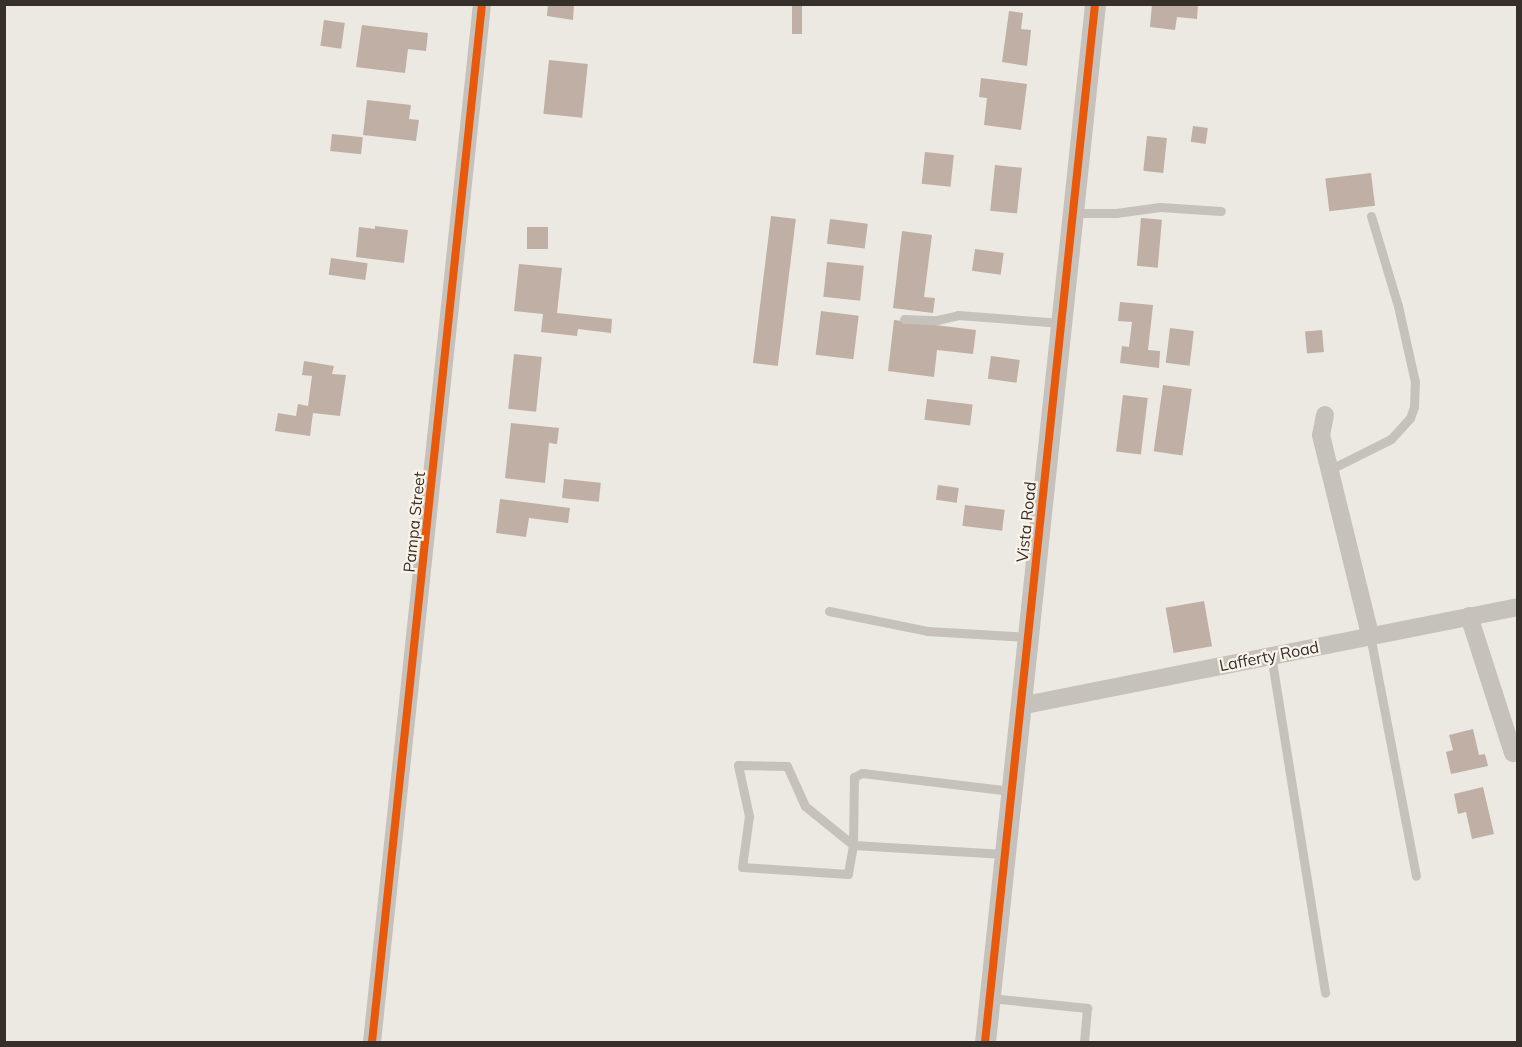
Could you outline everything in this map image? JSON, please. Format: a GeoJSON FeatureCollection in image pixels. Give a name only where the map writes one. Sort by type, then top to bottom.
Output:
{"type":"FeatureCollection","features":[{"type":"Feature","properties":{"kind":"street","name":"Pampa Street"},"geometry":{"type":"LineString","coordinates":[[372,1042],[482,4]]}},
{"type":"Feature","properties":{"kind":"street","name":"Vista Road"},"geometry":{"type":"LineString","coordinates":[[985,1042],[1095,4]]}},
{"type":"Feature","properties":{"kind":"street"},"geometry":{"type":"LineString","coordinates":[[1325,415],[1321,435],[1370,635]]}},
{"type":"Feature","properties":{"kind":"street","name":"Lafferty Road"},"geometry":{"type":"LineString","coordinates":[[1020,706],[1518,606]]}},
{"type":"Feature","properties":{"kind":"street"},"geometry":{"type":"LineString","coordinates":[[1468,616],[1513,753]]}},
{"type":"Feature","properties":{"kind":"lane"},"geometry":{"type":"LineString","coordinates":[[1072,213],[1116,213],[1160,207],[1221,211]]}},
{"type":"Feature","properties":{"kind":"lane"},"geometry":{"type":"LineString","coordinates":[[1329,470],[1391,439],[1406,424],[1414,407],[1415,382],[1398,306],[1371,216]]}},
{"type":"Feature","properties":{"kind":"lane"},"geometry":{"type":"LineString","coordinates":[[904,319],[937,320],[958,315],[1061,323]]}},
{"type":"Feature","properties":{"kind":"lane"},"geometry":{"type":"LineString","coordinates":[[829,611],[927,631],[1027,638]]}},
{"type":"Feature","properties":{"kind":"lane"},"geometry":{"type":"LineString","coordinates":[[1370,635],[1416,876]]}},
{"type":"Feature","properties":{"kind":"lane"},"geometry":{"type":"LineString","coordinates":[[1271,655],[1325,993]]}},
{"type":"Feature","properties":{"kind":"lane"},"geometry":{"type":"LineString","coordinates":[[1004,854],[854,845],[805,806],[788,766],[738,765],[748,816],[742,867],[848,874],[854,845],[857,774],[1011,791]]}},
{"type":"Feature","properties":{"kind":"lane"},"geometry":{"type":"LineString","coordinates":[[990,998],[1087,1008],[1084,1042]]}},
{"type":"Feature","properties":{"kind":"building"},"geometry":{"type":"Polygon","coordinates":[[[548,4],[574,4],[573,20],[547,16],[548,4]]]}},
{"type":"Feature","properties":{"kind":"building"},"geometry":{"type":"Polygon","coordinates":[[[792,4],[802,4],[802,34],[792,34],[792,4]]]}},
{"type":"Feature","properties":{"kind":"building"},"geometry":{"type":"Polygon","coordinates":[[[1152,4],[1198,4],[1197,19],[1177,17],[1175,30],[1150,27],[1152,4]]]}},
{"type":"Feature","properties":{"kind":"building"},"geometry":{"type":"Polygon","coordinates":[[[1009,11],[1023,13],[1021,29],[1031,30],[1027,66],[1002,62],[1009,11]]]}},
{"type":"Feature","properties":{"kind":"building"},"geometry":{"type":"Polygon","coordinates":[[[324,20],[345,23],[341,49],[320,46],[324,20]]]}},
{"type":"Feature","properties":{"kind":"building"},"geometry":{"type":"Polygon","coordinates":[[[362,25],[428,33],[426,51],[408,49],[405,73],[356,67],[362,25]]]}},
{"type":"Feature","properties":{"kind":"building"},"geometry":{"type":"Polygon","coordinates":[[[549,60],[588,64],[582,118],[543,114],[549,60]]]}},
{"type":"Feature","properties":{"kind":"building"},"geometry":{"type":"Polygon","coordinates":[[[981,78],[1027,84],[1021,130],[984,125],[987,98],[979,97],[981,78]]]}},
{"type":"Feature","properties":{"kind":"building"},"geometry":{"type":"Polygon","coordinates":[[[367,100],[411,105],[409,119],[419,120],[416,141],[363,135],[367,100]]]}},
{"type":"Feature","properties":{"kind":"building"},"geometry":{"type":"Polygon","coordinates":[[[1193,126],[1208,128],[1206,144],[1191,142],[1193,126]]]}},
{"type":"Feature","properties":{"kind":"building"},"geometry":{"type":"Polygon","coordinates":[[[332,134],[363,137],[361,154],[330,151],[332,134]]]}},
{"type":"Feature","properties":{"kind":"building"},"geometry":{"type":"Polygon","coordinates":[[[1147,136],[1167,138],[1163,173],[1143,171],[1147,136]]]}},
{"type":"Feature","properties":{"kind":"building"},"geometry":{"type":"Polygon","coordinates":[[[925,152],[954,155],[950,187],[922,184],[925,152]]]}},
{"type":"Feature","properties":{"kind":"building"},"geometry":{"type":"Polygon","coordinates":[[[995,165],[1022,168],[1017,214],[990,211],[995,165]]]}},
{"type":"Feature","properties":{"kind":"building"},"geometry":{"type":"Polygon","coordinates":[[[1371,173],[1375,206],[1329,211],[1325,179],[1371,173]]]}},
{"type":"Feature","properties":{"kind":"building"},"geometry":{"type":"Polygon","coordinates":[[[771,216],[796,219],[778,366],[753,363],[771,216]]]}},
{"type":"Feature","properties":{"kind":"building"},"geometry":{"type":"Polygon","coordinates":[[[1141,218],[1162,220],[1158,268],[1137,266],[1141,218]]]}},
{"type":"Feature","properties":{"kind":"building"},"geometry":{"type":"Polygon","coordinates":[[[830,219],[868,224],[865,248],[827,244],[830,219]]]}},
{"type":"Feature","properties":{"kind":"building"},"geometry":{"type":"Polygon","coordinates":[[[375,226],[408,230],[404,263],[356,257],[359,227],[375,229],[375,226]]]}},
{"type":"Feature","properties":{"kind":"building"},"geometry":{"type":"Polygon","coordinates":[[[527,227],[548,227],[548,249],[527,249],[527,227]]]}},
{"type":"Feature","properties":{"kind":"building"},"geometry":{"type":"Polygon","coordinates":[[[902,231],[932,235],[924,297],[935,298],[933,313],[893,308],[902,231]]]}},
{"type":"Feature","properties":{"kind":"building"},"geometry":{"type":"Polygon","coordinates":[[[975,249],[1004,253],[1001,275],[972,271],[975,249]]]}},
{"type":"Feature","properties":{"kind":"building"},"geometry":{"type":"Polygon","coordinates":[[[331,258],[368,263],[365,280],[329,275],[331,258]]]}},
{"type":"Feature","properties":{"kind":"building"},"geometry":{"type":"Polygon","coordinates":[[[827,262],[864,266],[860,301],[823,297],[827,262]]]}},
{"type":"Feature","properties":{"kind":"building"},"geometry":{"type":"Polygon","coordinates":[[[519,264],[562,268],[557,313],[612,319],[611,333],[578,329],[577,336],[541,332],[543,314],[514,311],[519,264]]]}},
{"type":"Feature","properties":{"kind":"building"},"geometry":{"type":"Polygon","coordinates":[[[1120,302],[1153,305],[1148,350],[1160,351],[1159,368],[1120,363],[1122,346],[1129,347],[1132,322],[1118,321],[1120,302]]]}},
{"type":"Feature","properties":{"kind":"building"},"geometry":{"type":"Polygon","coordinates":[[[821,311],[859,316],[853,359],[816,355],[821,311]]]}},
{"type":"Feature","properties":{"kind":"building"},"geometry":{"type":"Polygon","coordinates":[[[894,320],[976,330],[973,354],[937,350],[934,377],[888,371],[894,320]]]}},
{"type":"Feature","properties":{"kind":"building"},"geometry":{"type":"Polygon","coordinates":[[[1170,328],[1194,331],[1190,366],[1166,363],[1170,328]]]}},
{"type":"Feature","properties":{"kind":"building"},"geometry":{"type":"Polygon","coordinates":[[[1322,330],[1324,352],[1307,353],[1305,331],[1322,330]]]}},
{"type":"Feature","properties":{"kind":"building"},"geometry":{"type":"Polygon","coordinates":[[[514,354],[542,357],[536,412],[508,409],[514,354]]]}},
{"type":"Feature","properties":{"kind":"building"},"geometry":{"type":"Polygon","coordinates":[[[991,356],[1020,360],[1017,383],[988,379],[991,356]]]}},
{"type":"Feature","properties":{"kind":"building"},"geometry":{"type":"Polygon","coordinates":[[[304,361],[334,366],[332,374],[346,375],[340,416],[313,413],[310,436],[275,431],[278,413],[296,416],[298,404],[308,406],[312,376],[302,375],[304,361]]]}},
{"type":"Feature","properties":{"kind":"building"},"geometry":{"type":"Polygon","coordinates":[[[1163,385],[1192,389],[1182,455],[1154,451],[1163,385]]]}},
{"type":"Feature","properties":{"kind":"building"},"geometry":{"type":"Polygon","coordinates":[[[1123,395],[1148,398],[1141,455],[1116,452],[1123,395]]]}},
{"type":"Feature","properties":{"kind":"building"},"geometry":{"type":"Polygon","coordinates":[[[927,399],[973,405],[970,425],[924,420],[927,399]]]}},
{"type":"Feature","properties":{"kind":"building"},"geometry":{"type":"Polygon","coordinates":[[[511,423],[559,428],[557,444],[549,443],[545,483],[505,478],[511,423]]]}},
{"type":"Feature","properties":{"kind":"building"},"geometry":{"type":"Polygon","coordinates":[[[564,479],[601,483],[599,502],[562,498],[564,479]]]}},
{"type":"Feature","properties":{"kind":"building"},"geometry":{"type":"Polygon","coordinates":[[[938,485],[959,488],[957,503],[936,500],[938,485]]]}},
{"type":"Feature","properties":{"kind":"building"},"geometry":{"type":"Polygon","coordinates":[[[500,499],[570,508],[568,523],[529,518],[526,537],[496,533],[500,499]]]}},
{"type":"Feature","properties":{"kind":"building"},"geometry":{"type":"Polygon","coordinates":[[[965,505],[1005,510],[1002,531],[962,526],[965,505]]]}},
{"type":"Feature","properties":{"kind":"building"},"geometry":{"type":"Polygon","coordinates":[[[1204,601],[1212,646],[1174,653],[1166,608],[1204,601]]]}},
{"type":"Feature","properties":{"kind":"building"},"geometry":{"type":"Polygon","coordinates":[[[1473,729],[1479,755],[1485,754],[1488,766],[1451,774],[1446,752],[1453,750],[1449,735],[1473,729]]]}},
{"type":"Feature","properties":{"kind":"building"},"geometry":{"type":"Polygon","coordinates":[[[1483,787],[1494,834],[1472,839],[1466,812],[1458,814],[1454,794],[1483,787]]]}},
{"type":"Feature","properties":{"kind":"cycle path"},"geometry":{"type":"LineString","coordinates":[[372,1042],[482,4]]}},
{"type":"Feature","properties":{"kind":"cycle path"},"geometry":{"type":"LineString","coordinates":[[985,1042],[1095,4]]}}]}
